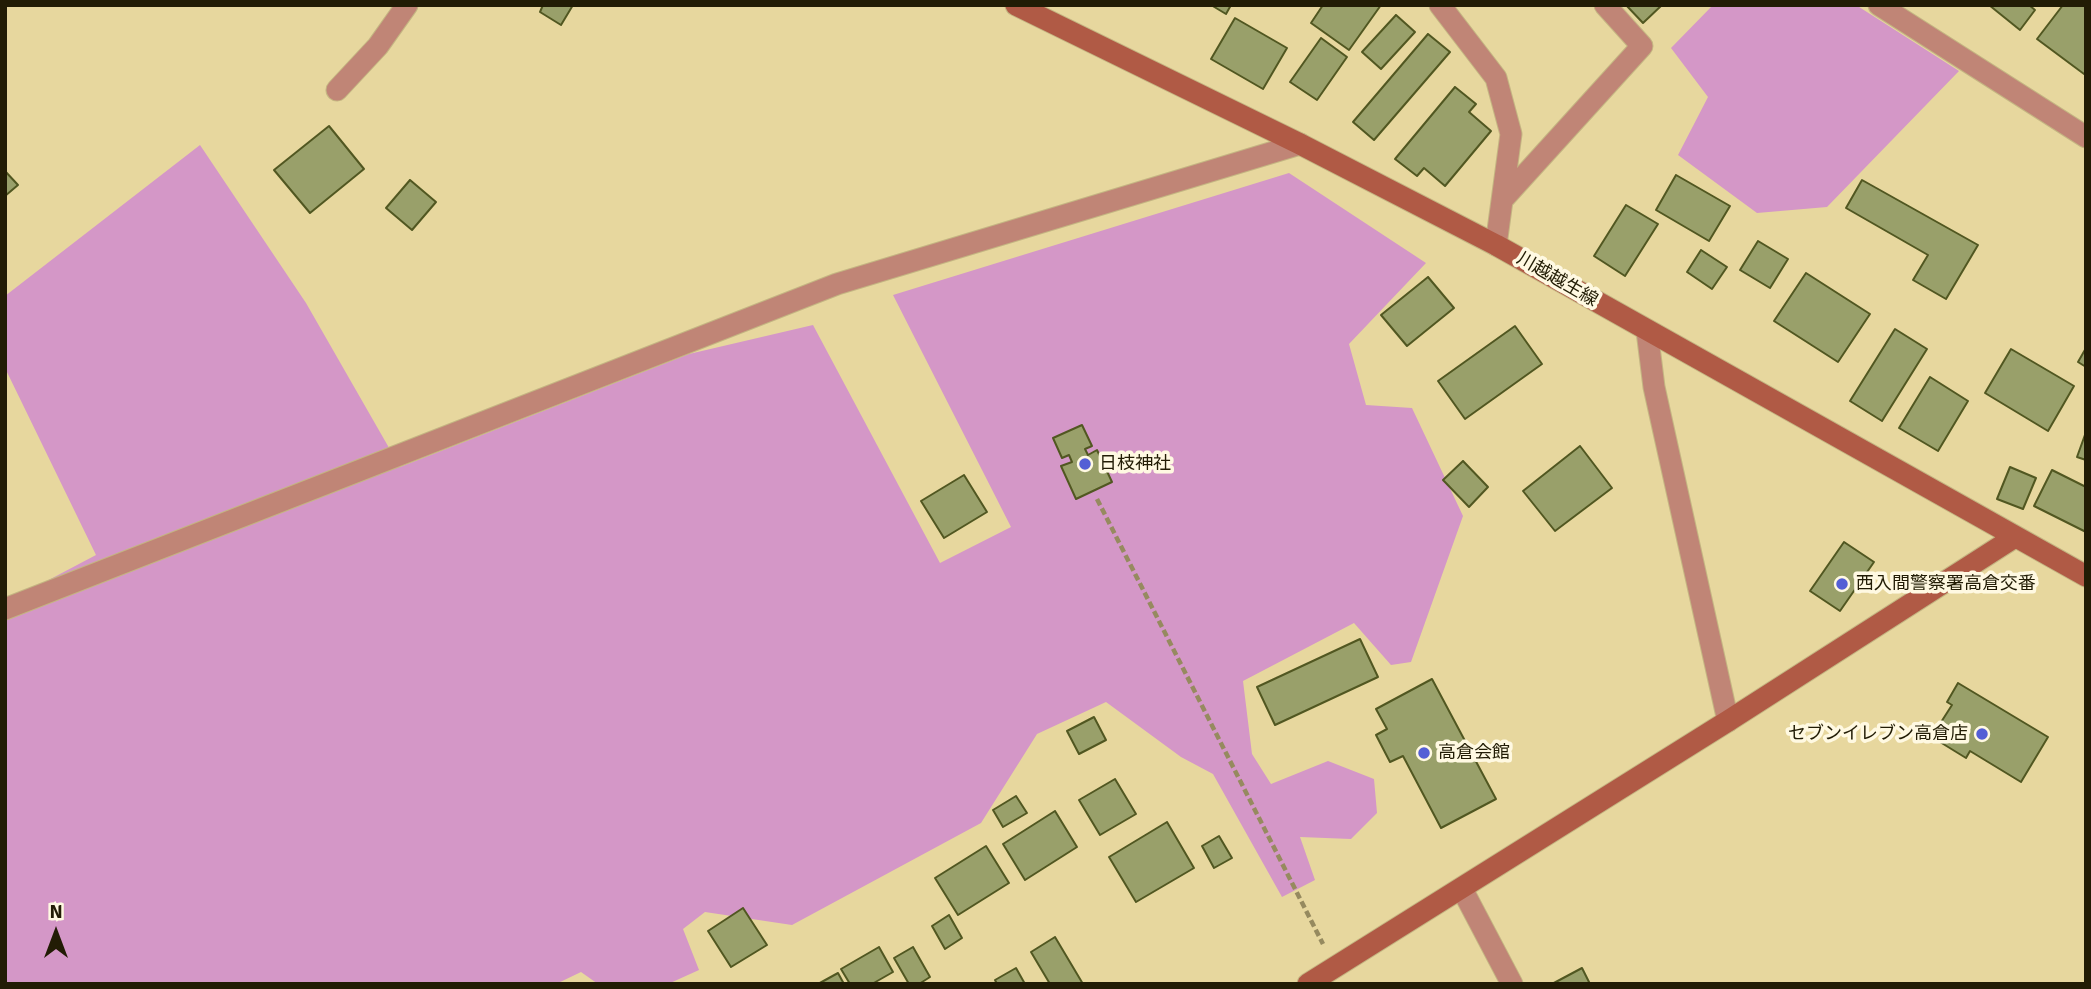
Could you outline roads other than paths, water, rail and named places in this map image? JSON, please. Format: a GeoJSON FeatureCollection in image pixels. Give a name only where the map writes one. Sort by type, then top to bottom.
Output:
{"type":"FeatureCollection","features":[{"type":"Feature","properties":{"kind":"main road","name":"川越越生線"},"geometry":{"type":"LineString","coordinates":[[1016,5],[1300,144],[1496,245],[2086,576]]}},
{"type":"Feature","properties":{"kind":"main road"},"geometry":{"type":"LineString","coordinates":[[1308,984],[1728,722],[2015,537]]}},
{"type":"Feature","properties":{"kind":"street"},"geometry":{"type":"LineString","coordinates":[[337,90],[377,46],[407,5]]}},
{"type":"Feature","properties":{"kind":"street"},"geometry":{"type":"LineString","coordinates":[[1440,5],[1496,78],[1511,134],[1496,245]]}},
{"type":"Feature","properties":{"kind":"street"},"geometry":{"type":"LineString","coordinates":[[1504,198],[1642,46],[1605,5]]}},
{"type":"Feature","properties":{"kind":"street"},"geometry":{"type":"LineString","coordinates":[[1879,5],[2086,136]]}},
{"type":"Feature","properties":{"kind":"street"},"geometry":{"type":"LineString","coordinates":[[5,609],[837,284],[1300,144]]}},
{"type":"Feature","properties":{"kind":"street"},"geometry":{"type":"LineString","coordinates":[[1647,331],[1654,387],[1728,722]]}},
{"type":"Feature","properties":{"kind":"street"},"geometry":{"type":"LineString","coordinates":[[1462,889],[1513,984]]}},
{"type":"Feature","properties":{"kind":"place","name":"日枝神社"},"geometry":{"type":"Point","coordinates":[1085,464]}},
{"type":"Feature","properties":{"kind":"place","name":"西入間警察署高倉交番"},"geometry":{"type":"Point","coordinates":[1842,584]}},
{"type":"Feature","properties":{"kind":"place","name":"セブンイレブン高倉店"},"geometry":{"type":"Point","coordinates":[1982,734]}},
{"type":"Feature","properties":{"kind":"place","name":"高倉会館"},"geometry":{"type":"Point","coordinates":[1424,753]}}]}
